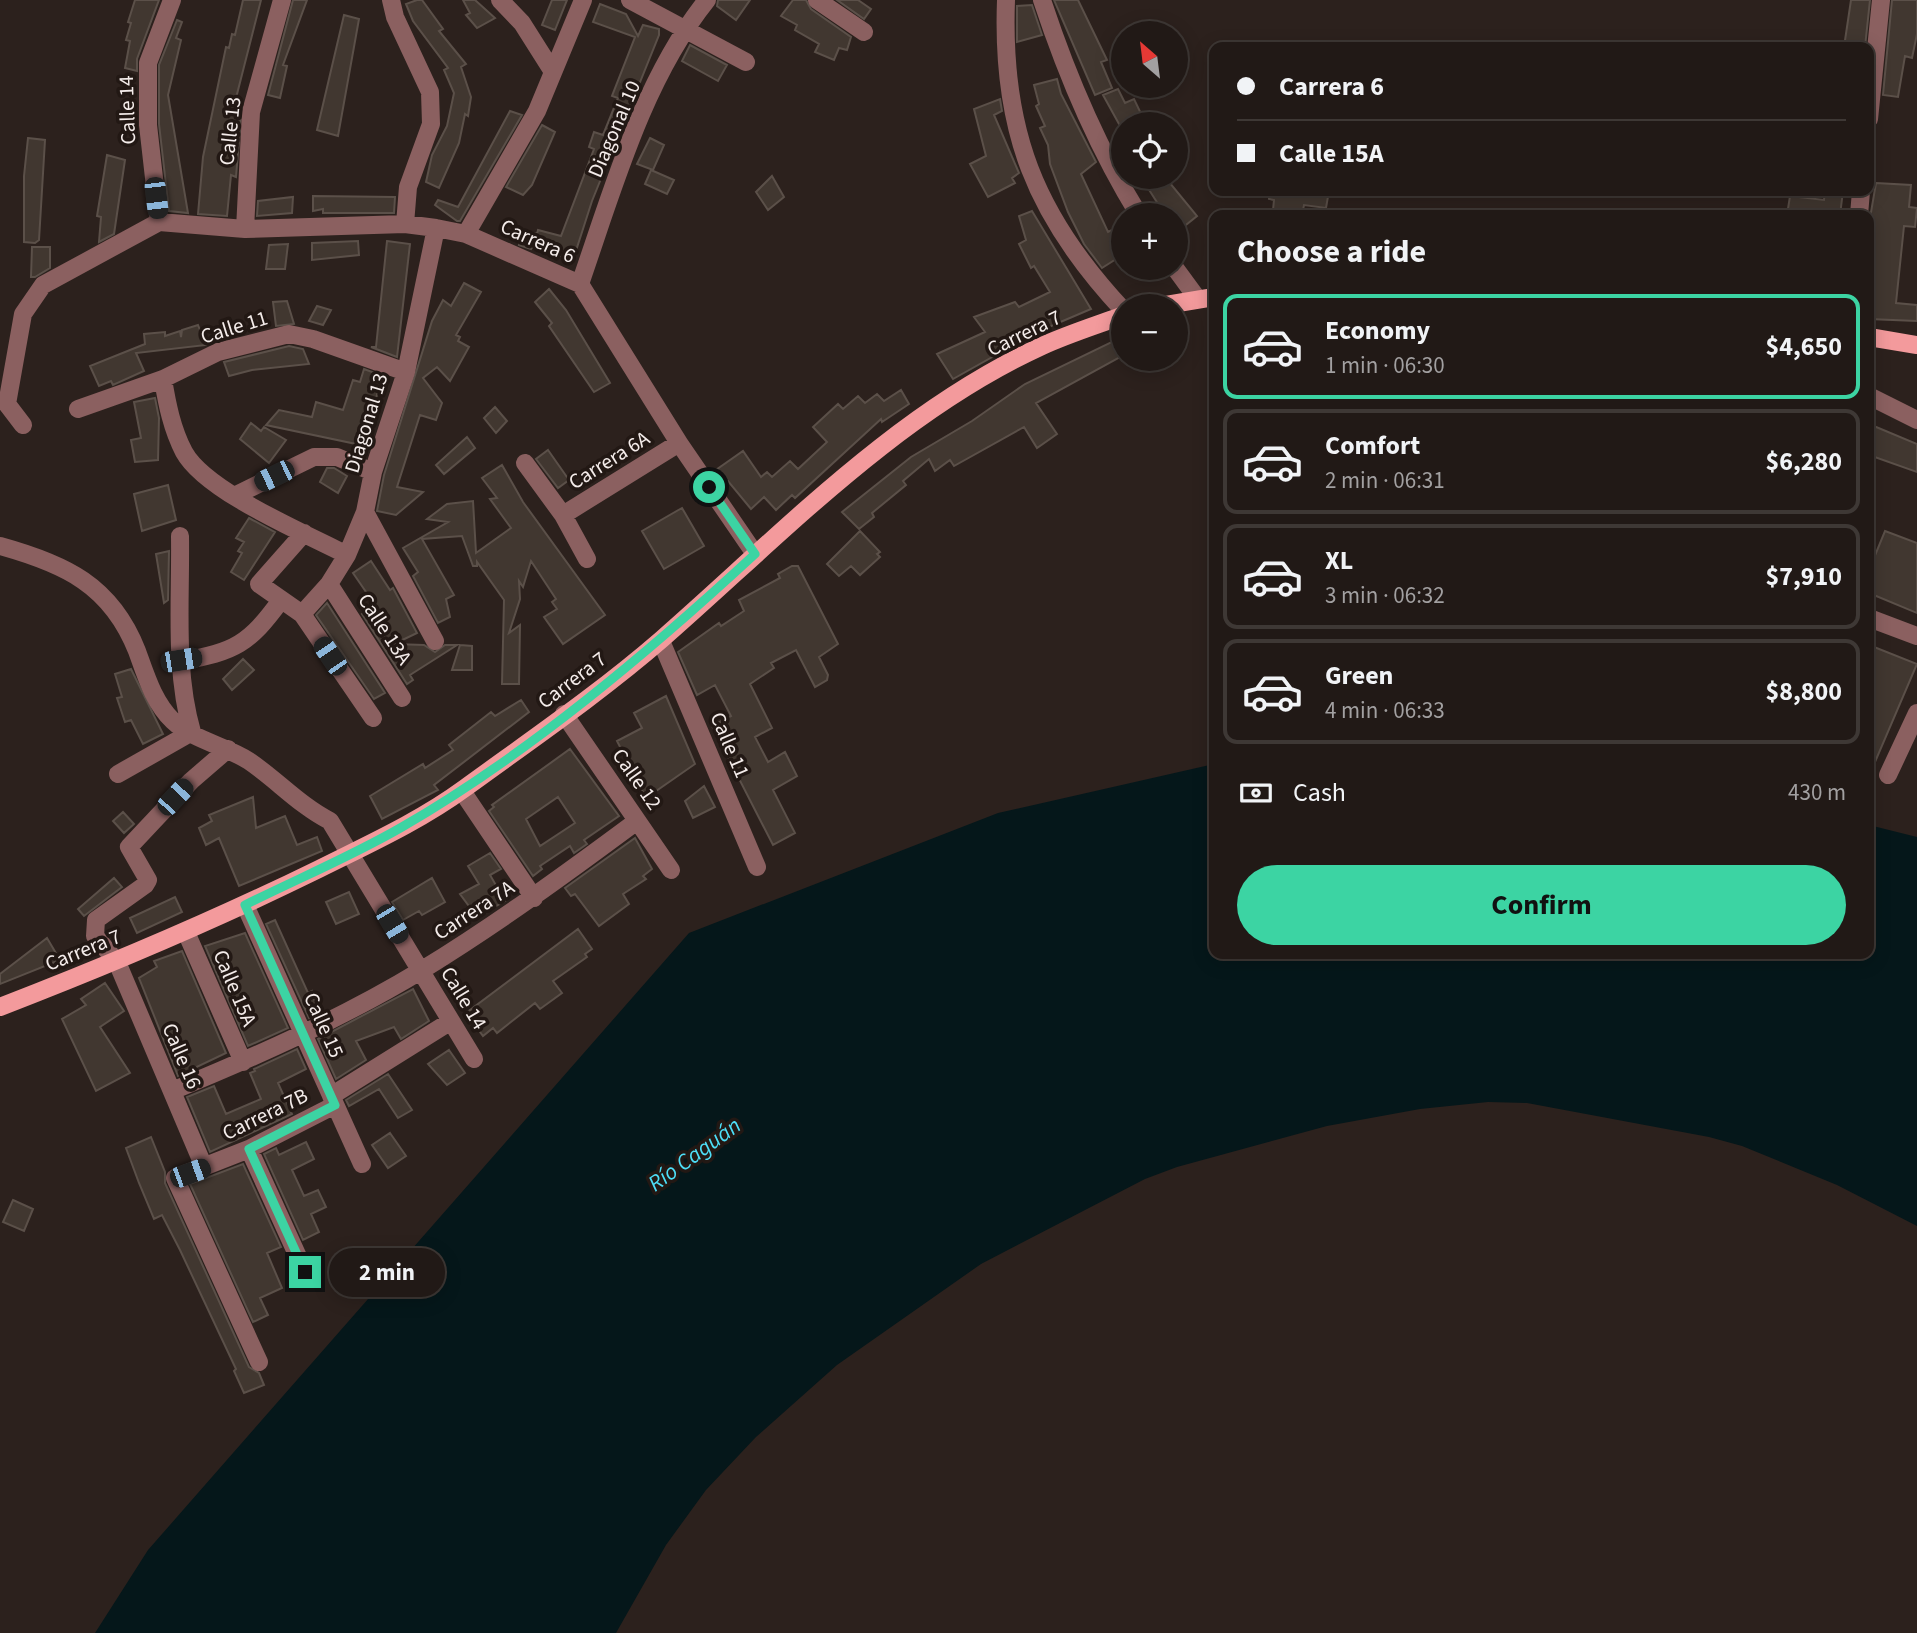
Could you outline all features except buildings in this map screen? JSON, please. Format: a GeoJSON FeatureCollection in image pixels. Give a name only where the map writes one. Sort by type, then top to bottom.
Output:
{"type":"FeatureCollection","features":[{"type":"Feature","properties":{"kind":"main road"},"geometry":{"type":"LineString","coordinates":[[1188,301],[1206,297]]}},
{"type":"Feature","properties":{"kind":"main road","name":"Carrera 7"},"geometry":{"type":"LineString","coordinates":[[0,1007],[117,962],[245,905],[400,828],[461,791],[661,640],[755,554],[869,456],[965,389],[1042,346],[1111,318]]}},
{"type":"Feature","properties":{"kind":"main road"},"geometry":{"type":"LineString","coordinates":[[1874,338],[1917,345]]}},
{"type":"Feature","properties":{"kind":"street","name":"Calle 14"},"geometry":{"type":"LineString","coordinates":[[159,222],[148,125],[148,63],[172,0]]}},
{"type":"Feature","properties":{"kind":"street","name":"Calle 13"},"geometry":{"type":"LineString","coordinates":[[245,229],[251,112],[282,0]]}},
{"type":"Feature","properties":{"kind":"street"},"geometry":{"type":"LineString","coordinates":[[391,0],[395,17],[430,92],[431,124],[408,187],[405,224]]}},
{"type":"Feature","properties":{"kind":"street"},"geometry":{"type":"LineString","coordinates":[[500,0],[522,23],[553,72]]}},
{"type":"Feature","properties":{"kind":"street"},"geometry":{"type":"LineString","coordinates":[[466,234],[537,111],[583,0]]}},
{"type":"Feature","properties":{"kind":"street"},"geometry":{"type":"LineString","coordinates":[[630,0],[746,62]]}},
{"type":"Feature","properties":{"kind":"street","name":"Diagonal 10"},"geometry":{"type":"LineString","coordinates":[[580,285],[614,186],[649,100],[684,29],[707,0]]}},
{"type":"Feature","properties":{"kind":"street"},"geometry":{"type":"LineString","coordinates":[[817,0],[864,32]]}},
{"type":"Feature","properties":{"kind":"street"},"geometry":{"type":"LineString","coordinates":[[1006,0],[1004,49],[1010,97],[1027,166],[1053,220],[1086,270],[1111,298]]}},
{"type":"Feature","properties":{"kind":"street"},"geometry":{"type":"LineString","coordinates":[[1042,0],[1060,56],[1087,120],[1132,203]]}},
{"type":"Feature","properties":{"kind":"street"},"geometry":{"type":"LineString","coordinates":[[1874,69],[1881,0]]}},
{"type":"Feature","properties":{"kind":"street","name":"Carrera 6"},"geometry":{"type":"LineString","coordinates":[[159,222],[245,229],[405,224],[436,228],[466,234],[580,285],[679,443],[755,554]]}},
{"type":"Feature","properties":{"kind":"street"},"geometry":{"type":"LineString","coordinates":[[23,425],[7,404],[23,314],[43,285],[159,222]]}},
{"type":"Feature","properties":{"kind":"street","name":"Diagonal 13"},"geometry":{"type":"LineString","coordinates":[[302,614],[329,584],[347,555],[365,512],[373,472],[406,372],[436,228]]}},
{"type":"Feature","properties":{"kind":"street"},"geometry":{"type":"LineString","coordinates":[[1188,280],[1206,297]]}},
{"type":"Feature","properties":{"kind":"street","name":"Calle 11"},"geometry":{"type":"LineString","coordinates":[[78,409],[163,379],[218,352],[289,334],[313,339],[406,372]]}},
{"type":"Feature","properties":{"kind":"street"},"geometry":{"type":"LineString","coordinates":[[163,379],[168,411],[185,454],[211,480],[234,496],[347,555]]}},
{"type":"Feature","properties":{"kind":"street"},"geometry":{"type":"LineString","coordinates":[[1874,398],[1917,420]]}},
{"type":"Feature","properties":{"kind":"street","name":"Carrera 6A"},"geometry":{"type":"LineString","coordinates":[[563,515],[679,443]]}},
{"type":"Feature","properties":{"kind":"street"},"geometry":{"type":"LineString","coordinates":[[234,496],[314,457],[337,457],[373,472]]}},
{"type":"Feature","properties":{"kind":"street"},"geometry":{"type":"LineString","coordinates":[[525,463],[563,515],[587,559]]}},
{"type":"Feature","properties":{"kind":"street"},"geometry":{"type":"LineString","coordinates":[[365,512],[435,641]]}},
{"type":"Feature","properties":{"kind":"street"},"geometry":{"type":"LineString","coordinates":[[304,533],[259,584],[302,614],[373,718]]}},
{"type":"Feature","properties":{"kind":"street"},"geometry":{"type":"LineString","coordinates":[[118,774],[192,733],[186,709],[181,660],[180,536]]}},
{"type":"Feature","properties":{"kind":"street","name":"Calle 14"},"geometry":{"type":"LineString","coordinates":[[0,547],[76,573],[95,588],[128,628],[153,693],[162,709],[175,723],[249,761],[309,810],[330,821],[474,1059]]}},
{"type":"Feature","properties":{"kind":"street","name":"Calle 13A"},"geometry":{"type":"LineString","coordinates":[[329,584],[402,698]]}},
{"type":"Feature","properties":{"kind":"street"},"geometry":{"type":"LineString","coordinates":[[181,660],[222,654],[257,633],[281,600]]}},
{"type":"Feature","properties":{"kind":"street"},"geometry":{"type":"LineString","coordinates":[[1874,620],[1917,636]]}},
{"type":"Feature","properties":{"kind":"street","name":"Calle 11"},"geometry":{"type":"LineString","coordinates":[[661,640],[757,867]]}},
{"type":"Feature","properties":{"kind":"street"},"geometry":{"type":"LineString","coordinates":[[1888,775],[1917,713]]}},
{"type":"Feature","properties":{"kind":"street","name":"Calle 12"},"geometry":{"type":"LineString","coordinates":[[564,714],[671,870]]}},
{"type":"Feature","properties":{"kind":"street","name":"Calle 16"},"geometry":{"type":"LineString","coordinates":[[204,1167],[117,962],[95,936],[96,920],[145,885],[148,880],[129,848],[191,781],[228,750]]}},
{"type":"Feature","properties":{"kind":"street"},"geometry":{"type":"LineString","coordinates":[[461,791],[534,898]]}},
{"type":"Feature","properties":{"kind":"street","name":"Carrera 7A"},"geometry":{"type":"LineString","coordinates":[[172,1091],[303,1034],[421,971],[534,898],[638,821]]}},
{"type":"Feature","properties":{"kind":"street","name":"Calle 15"},"geometry":{"type":"LineString","coordinates":[[245,905],[362,1164]]}},
{"type":"Feature","properties":{"kind":"street","name":"Calle 15A"},"geometry":{"type":"LineString","coordinates":[[187,932],[243,1062]]}},
{"type":"Feature","properties":{"kind":"street","name":"Carrera 7B"},"geometry":{"type":"LineString","coordinates":[[259,1362],[175,1178],[249,1149],[333,1101],[451,1021]]}},
{"type":"Feature","properties":{"kind":"street"},"geometry":{"type":"LineString","coordinates":[[249,1149],[305,1272]]}},
{"type":"Feature","properties":{"kind":"water","name":"Río Caguán"},"geometry":{"type":"Polygon","coordinates":[[[1209,765],[1209,959],[1874,959],[1874,826],[1917,837],[1917,1226],[1837,1185],[1742,1146],[1709,1137],[1527,1103],[1488,1102],[1420,1109],[1327,1126],[1177,1167],[1145,1179],[981,1264],[837,1365],[756,1437],[706,1490],[666,1545],[616,1633],[95,1633],[148,1550],[689,933],[998,813],[1209,765]]]}},
{"type":"Feature","properties":{"kind":"route"},"geometry":{"type":"LineString","coordinates":[[305,1272],[249,1149],[335,1105],[245,905],[400,828],[461,791],[661,640],[755,554],[709,487]]}}]}
